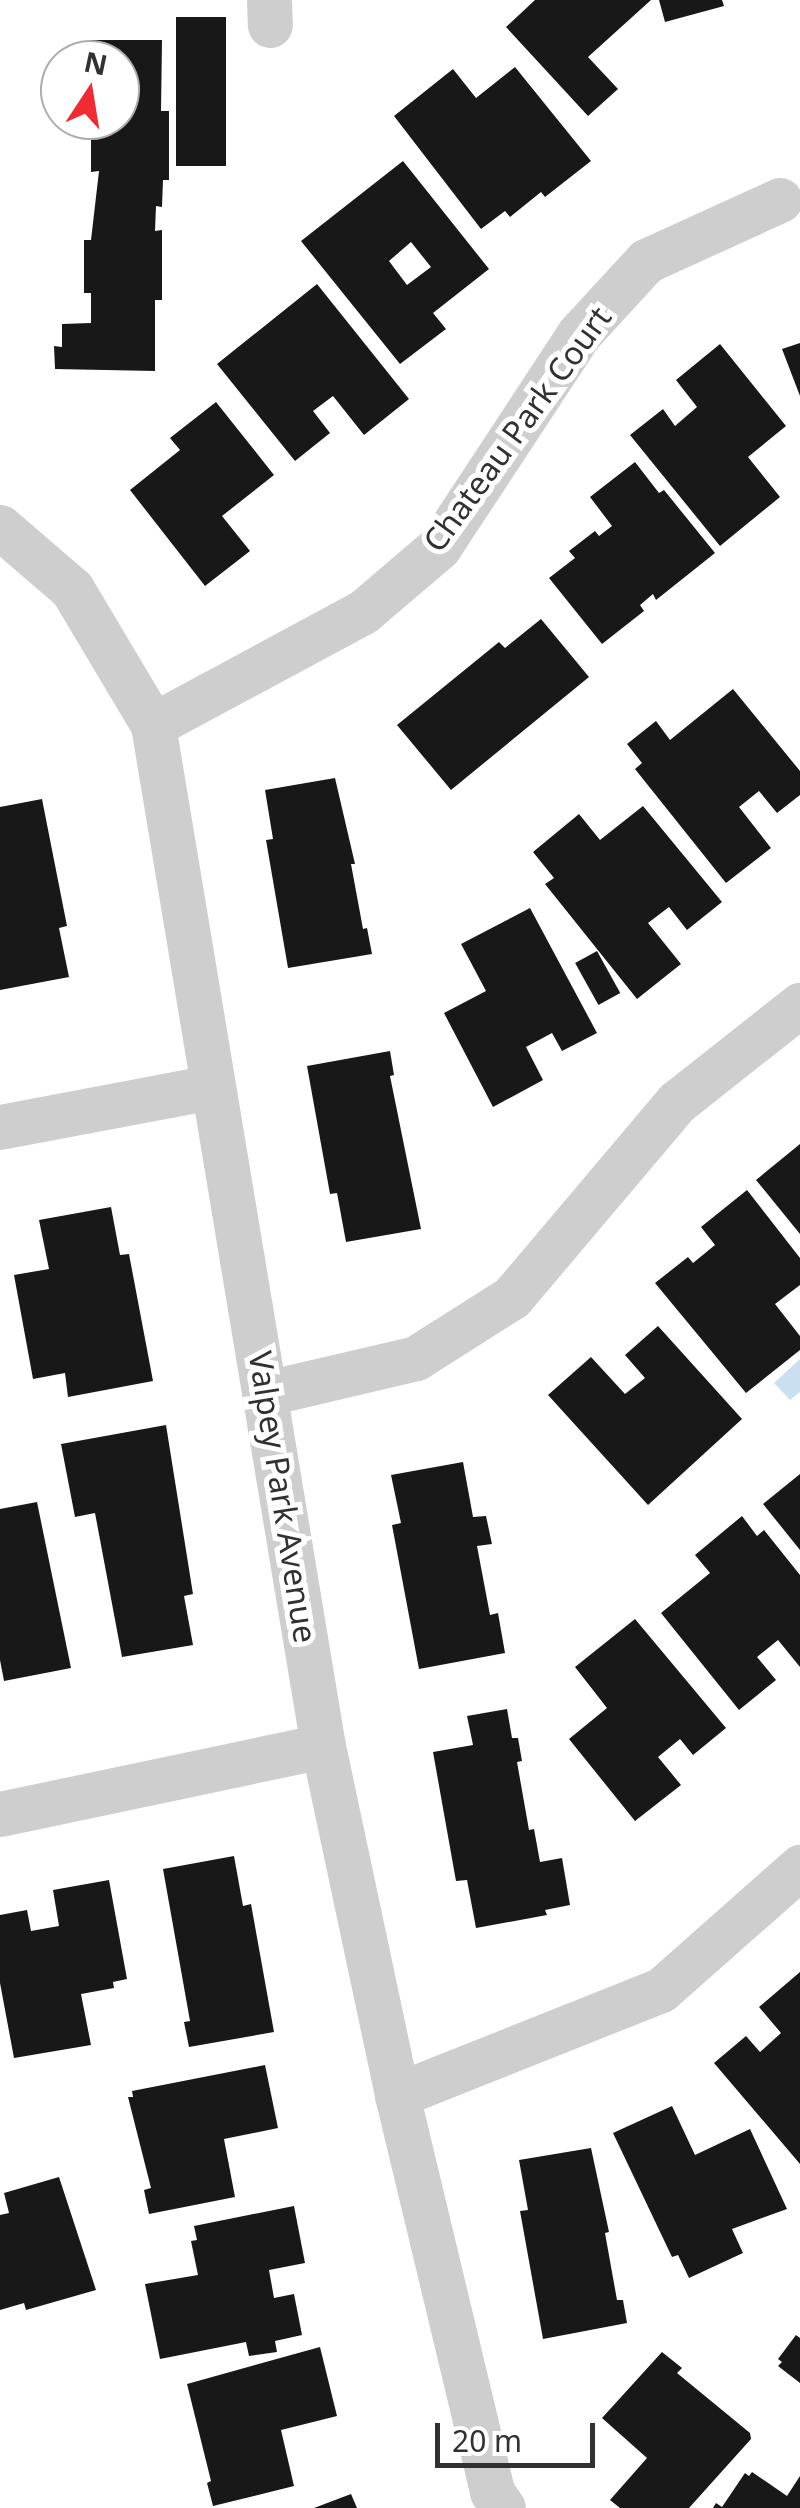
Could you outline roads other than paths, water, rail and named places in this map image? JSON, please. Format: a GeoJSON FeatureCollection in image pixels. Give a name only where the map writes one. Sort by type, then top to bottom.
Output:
{"type":"FeatureCollection","features":[{"type":"Feature","properties":{"kind":"street","name":"Chateau Park Court"},"geometry":{"type":"LineString","coordinates":[[153,725],[363,612],[438,547],[578,335],[646,260],[780,200]]}},
{"type":"Feature","properties":{"kind":"street","name":"Valpey Park Avenue"},"geometry":{"type":"LineString","coordinates":[[0,527],[72,589],[153,725],[323,1746],[397,2095],[492,2492],[502,2508]]}},
{"type":"Feature","properties":{"kind":"street"},"geometry":{"type":"LineString","coordinates":[[267,1393],[416,1358],[512,1297],[677,1102],[800,1005]]}},
{"type":"Feature","properties":{"kind":"street"},"geometry":{"type":"LineString","coordinates":[[0,1127],[212,1087]]}},
{"type":"Feature","properties":{"kind":"street"},"geometry":{"type":"LineString","coordinates":[[0,1814],[323,1746]]}},
{"type":"Feature","properties":{"kind":"street"},"geometry":{"type":"LineString","coordinates":[[397,2095],[661,1990],[800,1867]]}},
{"type":"Feature","properties":{"kind":"water"},"geometry":{"type":"Polygon","coordinates":[[[800,1359],[800,1392],[790,1400],[774,1383],[800,1359]]]}}]}
